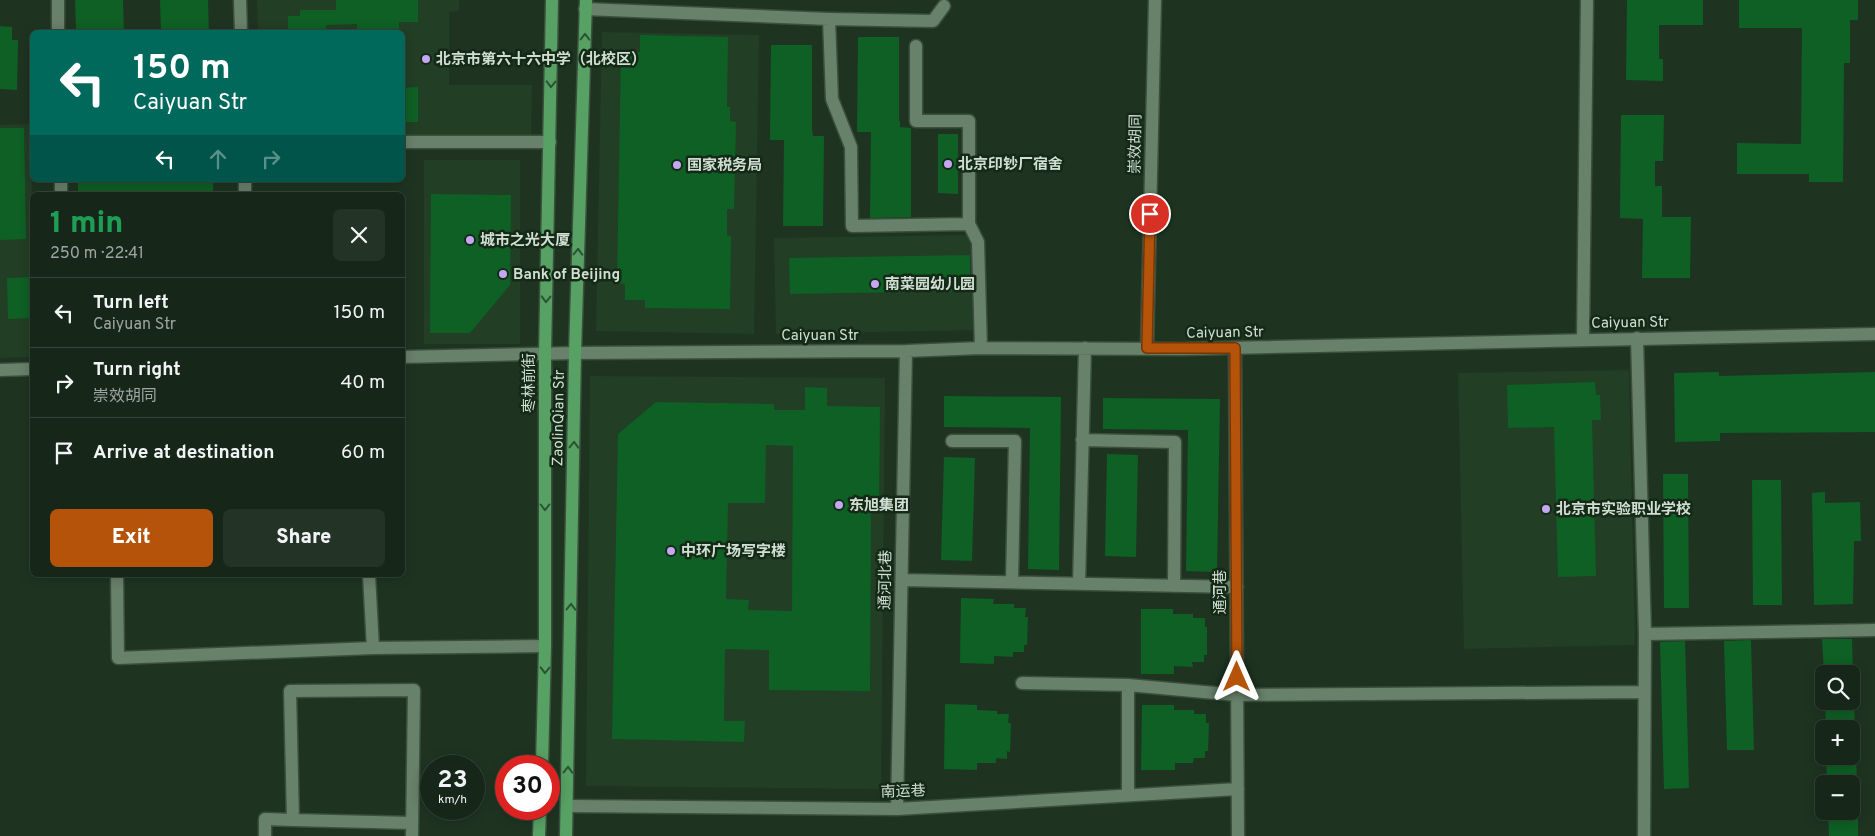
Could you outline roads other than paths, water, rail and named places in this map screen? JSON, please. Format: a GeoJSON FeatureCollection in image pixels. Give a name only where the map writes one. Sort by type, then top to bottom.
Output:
{"type":"FeatureCollection","features":[{"type":"Feature","properties":{"kind":"main road","name":"枣林前街"},"geometry":{"type":"LineString","coordinates":[[542,755],[546,646],[545,354],[552,0]]}},
{"type":"Feature","properties":{"kind":"main road","name":"ZaolinQian Str"},"geometry":{"type":"LineString","coordinates":[[566,836],[575,353],[586,5]]}},
{"type":"Feature","properties":{"kind":"main road"},"geometry":{"type":"LineString","coordinates":[[539,836],[540,820]]}},
{"type":"Feature","properties":{"kind":"street"},"geometry":{"type":"LineString","coordinates":[[58,0],[58,30]]}},
{"type":"Feature","properties":{"kind":"street"},"geometry":{"type":"LineString","coordinates":[[240,0],[241,30]]}},
{"type":"Feature","properties":{"kind":"street","name":"崇效胡同"},"geometry":{"type":"LineString","coordinates":[[1147,348],[1155,0]]}},
{"type":"Feature","properties":{"kind":"street"},"geometry":{"type":"LineString","coordinates":[[1583,339],[1587,0]]}},
{"type":"Feature","properties":{"kind":"street"},"geometry":{"type":"LineString","coordinates":[[586,5],[829,19],[933,21],[944,6]]}},
{"type":"Feature","properties":{"kind":"street"},"geometry":{"type":"LineString","coordinates":[[829,19],[832,99],[851,147],[852,226],[969,224]]}},
{"type":"Feature","properties":{"kind":"street"},"geometry":{"type":"LineString","coordinates":[[916,46],[916,121],[969,121],[969,224],[978,242],[981,348]]}},
{"type":"Feature","properties":{"kind":"street"},"geometry":{"type":"LineString","coordinates":[[405,142],[550,142]]}},
{"type":"Feature","properties":{"kind":"street","name":"Caiyuan Str"},"geometry":{"type":"LineString","coordinates":[[405,357],[575,353],[906,351],[981,348],[1235,348],[1875,334]]}},
{"type":"Feature","properties":{"kind":"street"},"geometry":{"type":"LineString","coordinates":[[1637,338],[1645,634],[1644,836]]}},
{"type":"Feature","properties":{"kind":"street"},"geometry":{"type":"LineString","coordinates":[[1079,584],[1085,348]]}},
{"type":"Feature","properties":{"kind":"street","name":"通河巷"},"geometry":{"type":"LineString","coordinates":[[1235,348],[1238,836]]}},
{"type":"Feature","properties":{"kind":"street","name":"通河北巷"},"geometry":{"type":"LineString","coordinates":[[897,809],[906,351]]}},
{"type":"Feature","properties":{"kind":"street"},"geometry":{"type":"LineString","coordinates":[[0,370],[30,369]]}},
{"type":"Feature","properties":{"kind":"street"},"geometry":{"type":"LineString","coordinates":[[1082,440],[1174,442],[1174,586]]}},
{"type":"Feature","properties":{"kind":"street"},"geometry":{"type":"LineString","coordinates":[[952,441],[1015,441],[1012,582]]}},
{"type":"Feature","properties":{"kind":"street"},"geometry":{"type":"LineString","coordinates":[[117,577],[118,658],[373,648],[546,646]]}},
{"type":"Feature","properties":{"kind":"street"},"geometry":{"type":"LineString","coordinates":[[369,577],[373,648]]}},
{"type":"Feature","properties":{"kind":"street"},"geometry":{"type":"LineString","coordinates":[[902,580],[1237,587]]}},
{"type":"Feature","properties":{"kind":"street"},"geometry":{"type":"LineString","coordinates":[[1645,634],[1875,630]]}},
{"type":"Feature","properties":{"kind":"street"},"geometry":{"type":"LineString","coordinates":[[1022,683],[1128,686],[1238,695],[1644,692]]}},
{"type":"Feature","properties":{"kind":"street"},"geometry":{"type":"LineString","coordinates":[[1128,686],[1128,795]]}},
{"type":"Feature","properties":{"kind":"street"},"geometry":{"type":"LineString","coordinates":[[293,820],[290,691],[414,690],[412,836]]}},
{"type":"Feature","properties":{"kind":"street","name":"南运巷"},"geometry":{"type":"LineString","coordinates":[[568,806],[897,809],[1238,788]]}},
{"type":"Feature","properties":{"kind":"street"},"geometry":{"type":"LineString","coordinates":[[264,836],[265,819],[411,823]]}},
{"type":"Feature","properties":{"kind":"place","name":"北京市第六十六中学（北校区）"},"geometry":{"type":"Point","coordinates":[426,59]}},
{"type":"Feature","properties":{"kind":"place","name":"北京印钞厂宿舍"},"geometry":{"type":"Point","coordinates":[948,164]}},
{"type":"Feature","properties":{"kind":"place","name":"国家税务局"},"geometry":{"type":"Point","coordinates":[677,165]}},
{"type":"Feature","properties":{"kind":"place","name":"城市之光大厦"},"geometry":{"type":"Point","coordinates":[470,240]}},
{"type":"Feature","properties":{"kind":"place","name":"Bank of Beijing"},"geometry":{"type":"Point","coordinates":[503,274]}},
{"type":"Feature","properties":{"kind":"place","name":"南菜园幼儿园"},"geometry":{"type":"Point","coordinates":[875,284]}},
{"type":"Feature","properties":{"kind":"place","name":"东旭集团"},"geometry":{"type":"Point","coordinates":[839,505]}},
{"type":"Feature","properties":{"kind":"place","name":"北京市实验职业学校"},"geometry":{"type":"Point","coordinates":[1546,509]}},
{"type":"Feature","properties":{"kind":"place","name":"中环广场写字楼"},"geometry":{"type":"Point","coordinates":[671,551]}}]}
